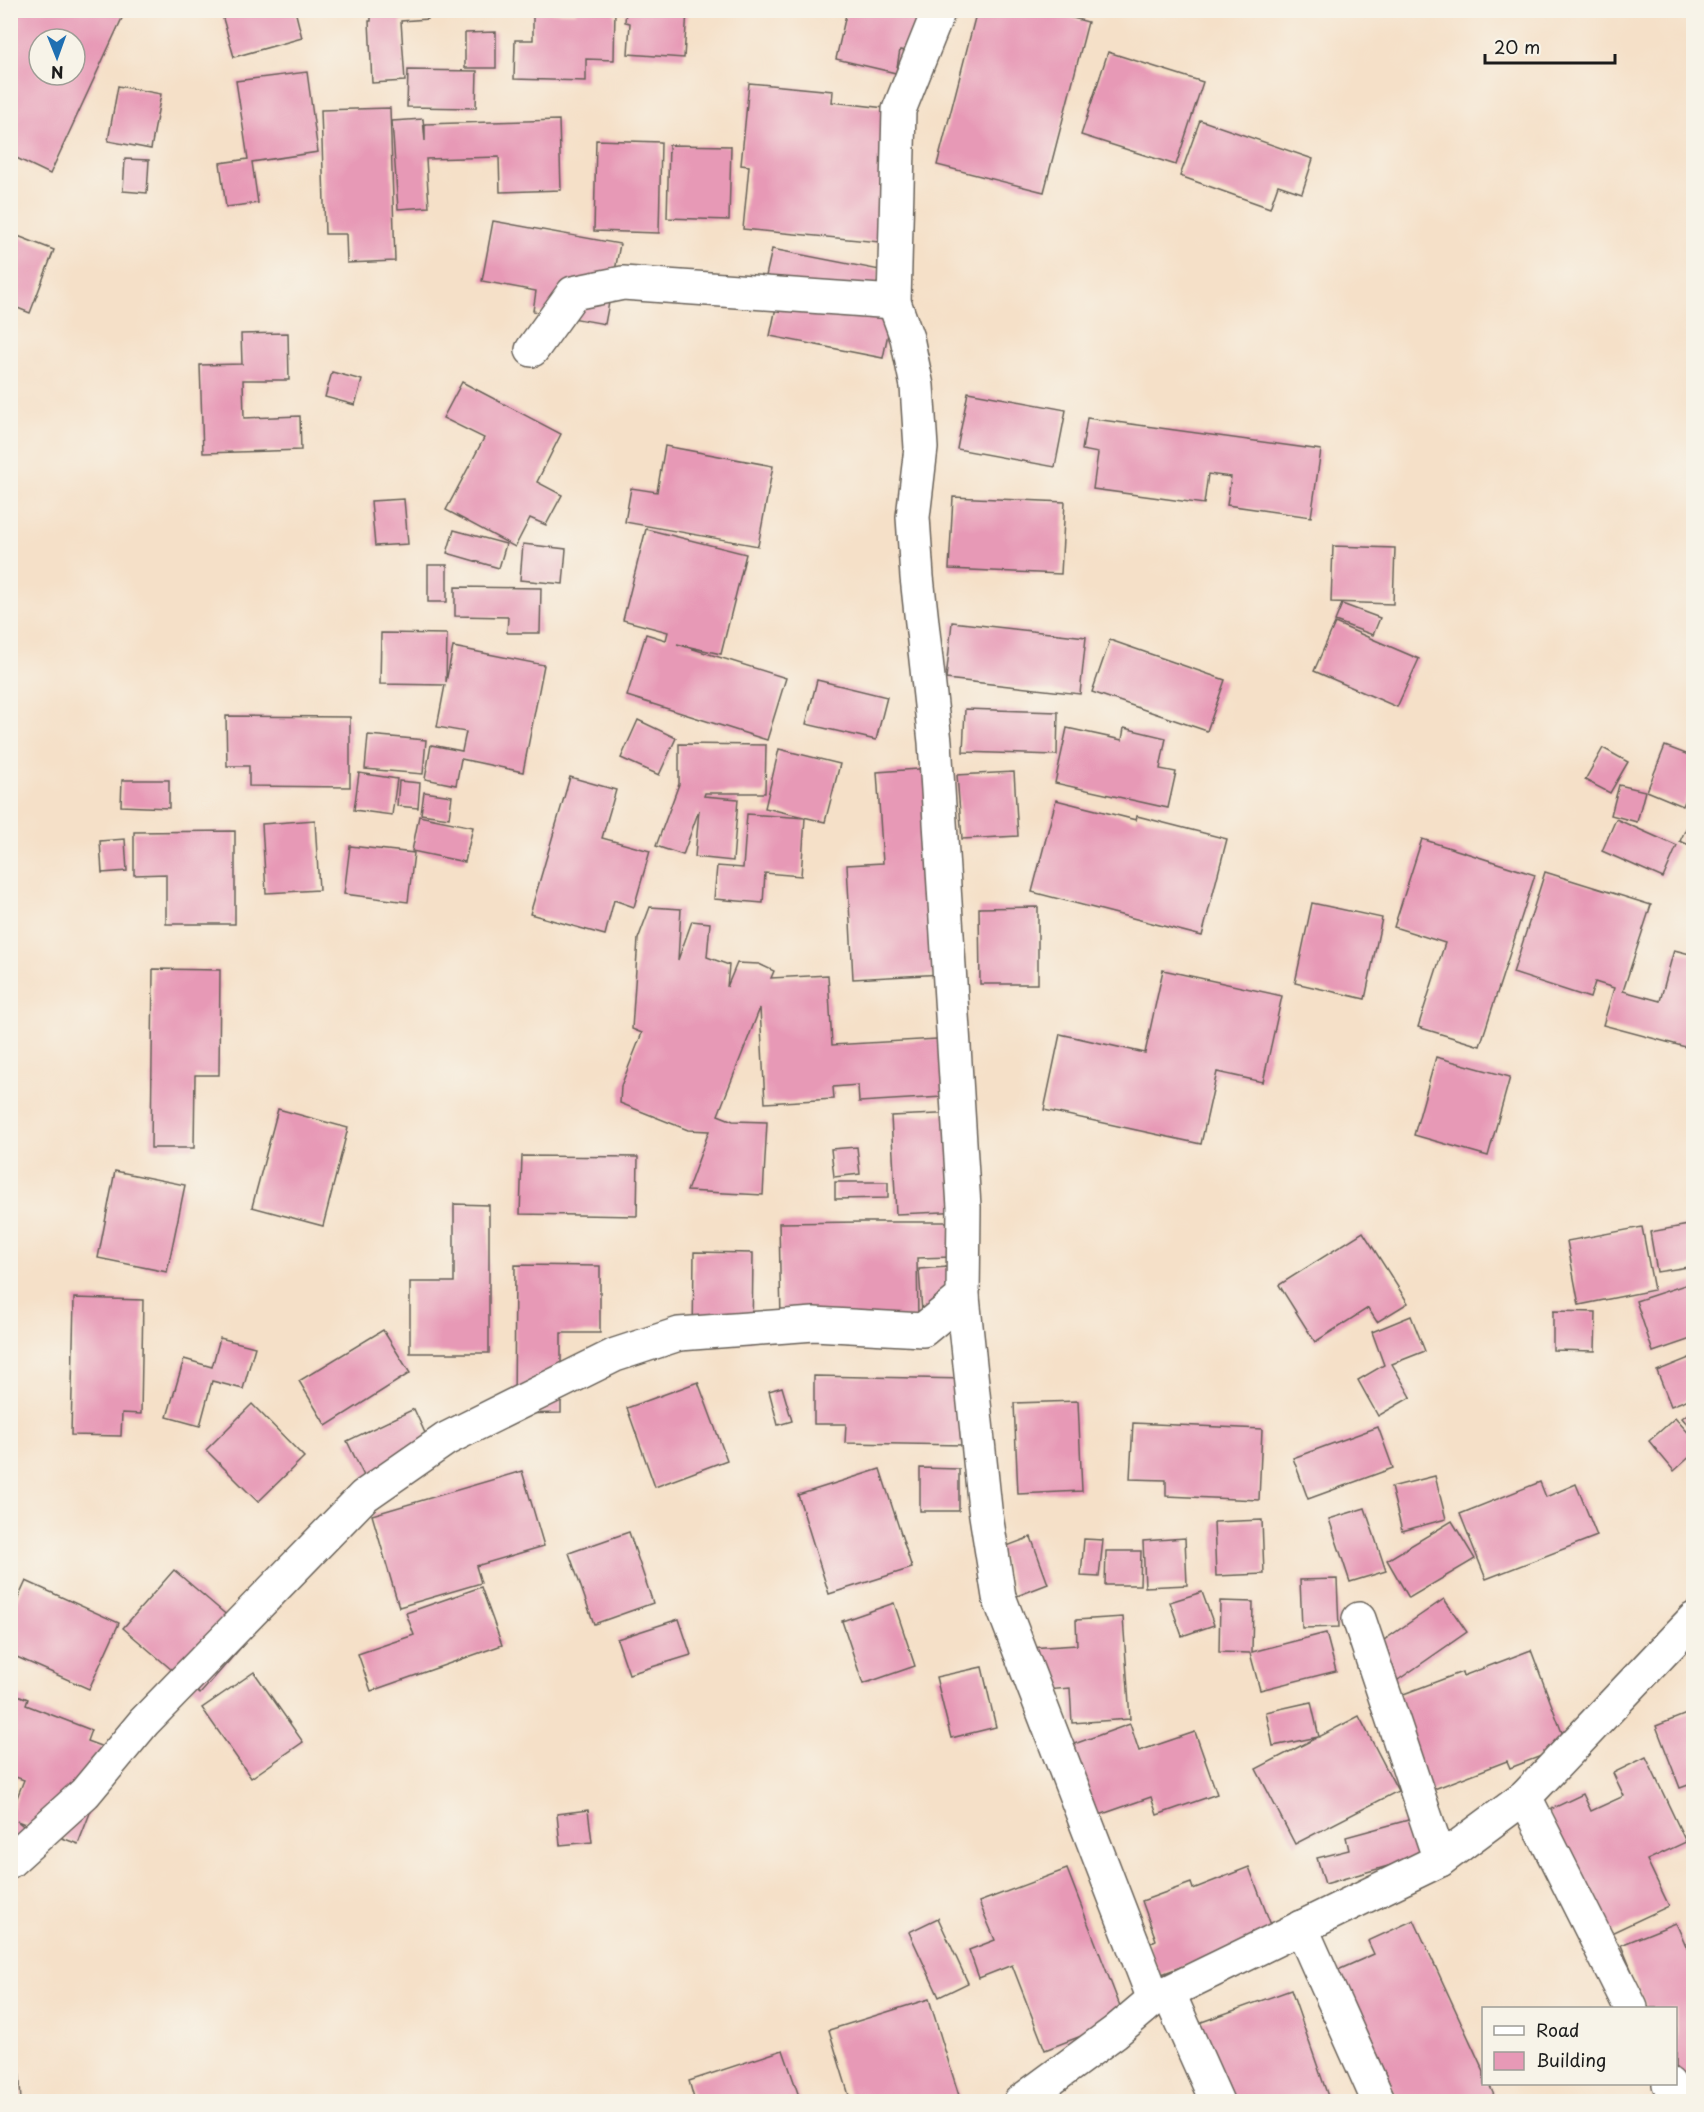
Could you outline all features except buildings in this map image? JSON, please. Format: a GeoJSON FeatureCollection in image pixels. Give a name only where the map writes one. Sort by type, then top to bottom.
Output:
{"type":"FeatureCollection","features":[{"type":"Feature","properties":{"kind":"street"},"geometry":{"type":"LineString","coordinates":[[939,10],[899,110],[894,302],[917,386],[921,448],[914,530],[935,742],[964,1207],[963,1297],[985,1509],[999,1596],[1161,1996],[1217,2102]]}},
{"type":"Feature","properties":{"kind":"street"},"geometry":{"type":"LineString","coordinates":[[532,350],[573,293],[623,283],[894,302]]}},
{"type":"Feature","properties":{"kind":"street"},"geometry":{"type":"LineString","coordinates":[[10,1861],[85,1793],[144,1722],[364,1496],[446,1439],[615,1355],[679,1334],[814,1324],[923,1330],[963,1297]]}},
{"type":"Feature","properties":{"kind":"street"},"geometry":{"type":"LineString","coordinates":[[1359,1619],[1440,1860]]}},
{"type":"Feature","properties":{"kind":"street"},"geometry":{"type":"LineString","coordinates":[[1023,2101],[1161,1996],[1440,1860],[1525,1797],[1694,1619]]}},
{"type":"Feature","properties":{"kind":"street"},"geometry":{"type":"LineString","coordinates":[[1525,1797],[1631,2007]]}},
{"type":"Feature","properties":{"kind":"street"},"geometry":{"type":"LineString","coordinates":[[1301,1927],[1378,2102]]}},
{"type":"Feature","properties":{"kind":"street"},"geometry":{"type":"LineString","coordinates":[[1670,2085],[1678,2102]]}}]}
